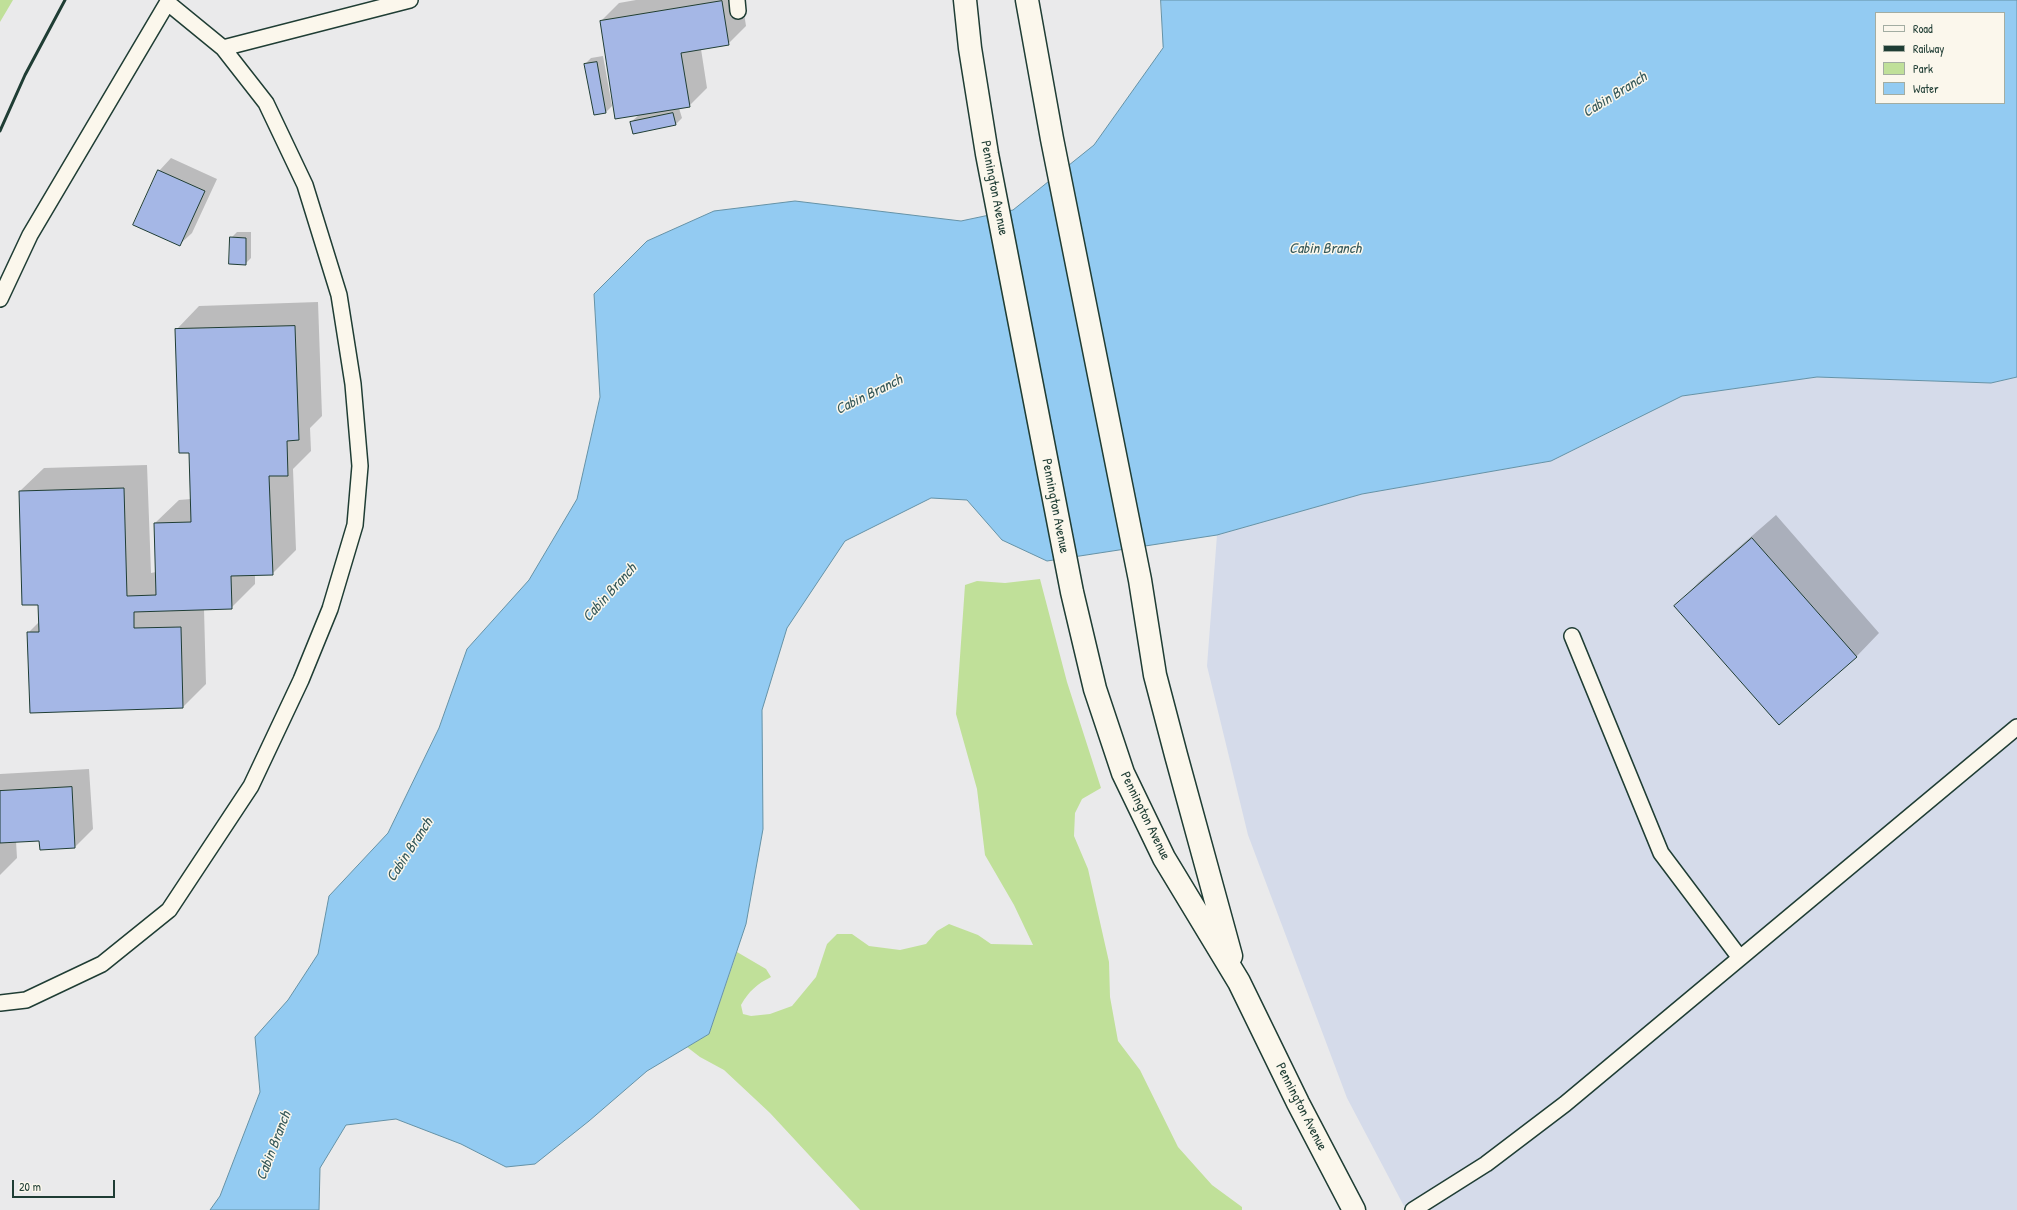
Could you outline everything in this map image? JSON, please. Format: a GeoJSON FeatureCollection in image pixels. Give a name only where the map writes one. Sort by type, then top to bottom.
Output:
{"type":"FeatureCollection","features":[{"type":"Feature","properties":{"kind":"main road","name":"Pennington Avenue"},"geometry":{"type":"LineString","coordinates":[[965,0],[970,48],[987,154],[1072,592],[1095,689],[1123,773],[1164,858],[1239,982],[1298,1103],[1354,1210]]}},
{"type":"Feature","properties":{"kind":"main road","name":"Pennington Avenue"},"geometry":{"type":"LineString","coordinates":[[1027,0],[1052,139],[1140,580],[1155,675],[1239,982]]}},
{"type":"Feature","properties":{"kind":"lane"},"geometry":{"type":"LineString","coordinates":[[224,48],[410,0]]}},
{"type":"Feature","properties":{"kind":"lane"},"geometry":{"type":"LineString","coordinates":[[0,299],[30,235],[168,1],[224,48],[266,103],[305,185],[339,295],[353,384],[360,466],[355,525],[327,616],[301,680],[251,786],[169,910],[102,964],[26,1000],[0,1003]]}},
{"type":"Feature","properties":{"kind":"lane"},"geometry":{"type":"LineString","coordinates":[[1572,636],[1661,853],[1740,958]]}},
{"type":"Feature","properties":{"kind":"lane"},"geometry":{"type":"LineString","coordinates":[[1413,1210],[1486,1164],[1565,1104],[2017,727]]}},
{"type":"Feature","properties":{"kind":"shaded area"},"geometry":{"type":"Polygon","coordinates":[[[1817,377],[1990,383],[2017,377],[2017,1210],[1406,1210],[1347,1098],[1248,835],[1207,666],[1217,535],[1362,494],[1551,461],[1682,396],[1817,377]]]}},
{"type":"Feature","properties":{"kind":"green space"},"geometry":{"type":"Polygon","coordinates":[[[0,0],[13,0],[0,22],[0,0]]]}},
{"type":"Feature","properties":{"kind":"green space"},"geometry":{"type":"Polygon","coordinates":[[[1040,579],[1067,682],[1101,788],[1082,799],[1075,813],[1074,836],[1088,869],[1109,962],[1110,997],[1118,1041],[1140,1070],[1178,1147],[1212,1185],[1242,1207],[1242,1210],[860,1210],[770,1113],[724,1070],[700,1057],[687,1047],[709,1034],[737,952],[766,969],[771,977],[754,988],[741,1005],[743,1014],[751,1016],[770,1014],[792,1006],[816,977],[827,944],[837,934],[852,934],[869,946],[900,950],[926,944],[937,931],[949,924],[978,935],[991,944],[1033,945],[1014,905],[985,855],[977,789],[956,714],[965,585],[977,581],[1005,583],[1040,579]]]}},
{"type":"Feature","properties":{"kind":"water","name":"Cabin Branch"},"geometry":{"type":"Polygon","coordinates":[[[1161,0],[2017,0],[2017,377],[1991,383],[1817,377],[1682,396],[1551,461],[1362,494],[1217,535],[1047,561],[1002,540],[967,500],[931,498],[845,541],[787,628],[762,710],[763,829],[746,924],[709,1034],[647,1071],[589,1121],[535,1164],[506,1167],[461,1144],[396,1119],[346,1125],[320,1168],[319,1210],[210,1210],[220,1196],[260,1092],[255,1037],[288,1000],[318,954],[329,896],[388,833],[439,728],[467,649],[529,580],[577,499],[600,397],[594,294],[647,241],[714,211],[795,201],[961,221],[1013,210],[1094,145],[1163,48],[1161,0]]]}},
{"type":"Feature","properties":{"kind":"building"},"geometry":{"type":"Polygon","coordinates":[[[722,1],[729,45],[681,53],[690,107],[615,119],[600,21],[722,1]]]}},
{"type":"Feature","properties":{"kind":"building"},"geometry":{"type":"Polygon","coordinates":[[[597,62],[606,113],[594,115],[584,64],[597,62]]]}},
{"type":"Feature","properties":{"kind":"building"},"geometry":{"type":"Polygon","coordinates":[[[673,113],[676,125],[633,134],[630,122],[673,113]]]}},
{"type":"Feature","properties":{"kind":"building"},"geometry":{"type":"Polygon","coordinates":[[[158,170],[205,191],[180,246],[133,225],[158,170]]]}},
{"type":"Feature","properties":{"kind":"building"},"geometry":{"type":"Polygon","coordinates":[[[230,237],[246,238],[246,265],[229,264],[230,237]]]}},
{"type":"Feature","properties":{"kind":"building"},"geometry":{"type":"Polygon","coordinates":[[[295,326],[299,440],[287,441],[288,476],[269,476],[273,575],[231,576],[232,609],[134,612],[134,628],[181,627],[183,708],[30,713],[27,632],[39,632],[38,605],[22,605],[19,491],[124,488],[127,596],[156,595],[154,523],[191,522],[189,453],[179,453],[175,329],[295,326]]]}},
{"type":"Feature","properties":{"kind":"building"},"geometry":{"type":"Polygon","coordinates":[[[1752,538],[1857,657],[1779,725],[1674,606],[1752,538]]]}},
{"type":"Feature","properties":{"kind":"building"},"geometry":{"type":"Polygon","coordinates":[[[72,787],[75,848],[40,850],[39,841],[0,843],[0,791],[72,787]]]}},
{"type":"Feature","properties":{"kind":"railway"},"geometry":{"type":"LineString","coordinates":[[0,131],[25,75],[65,0]]}}]}
